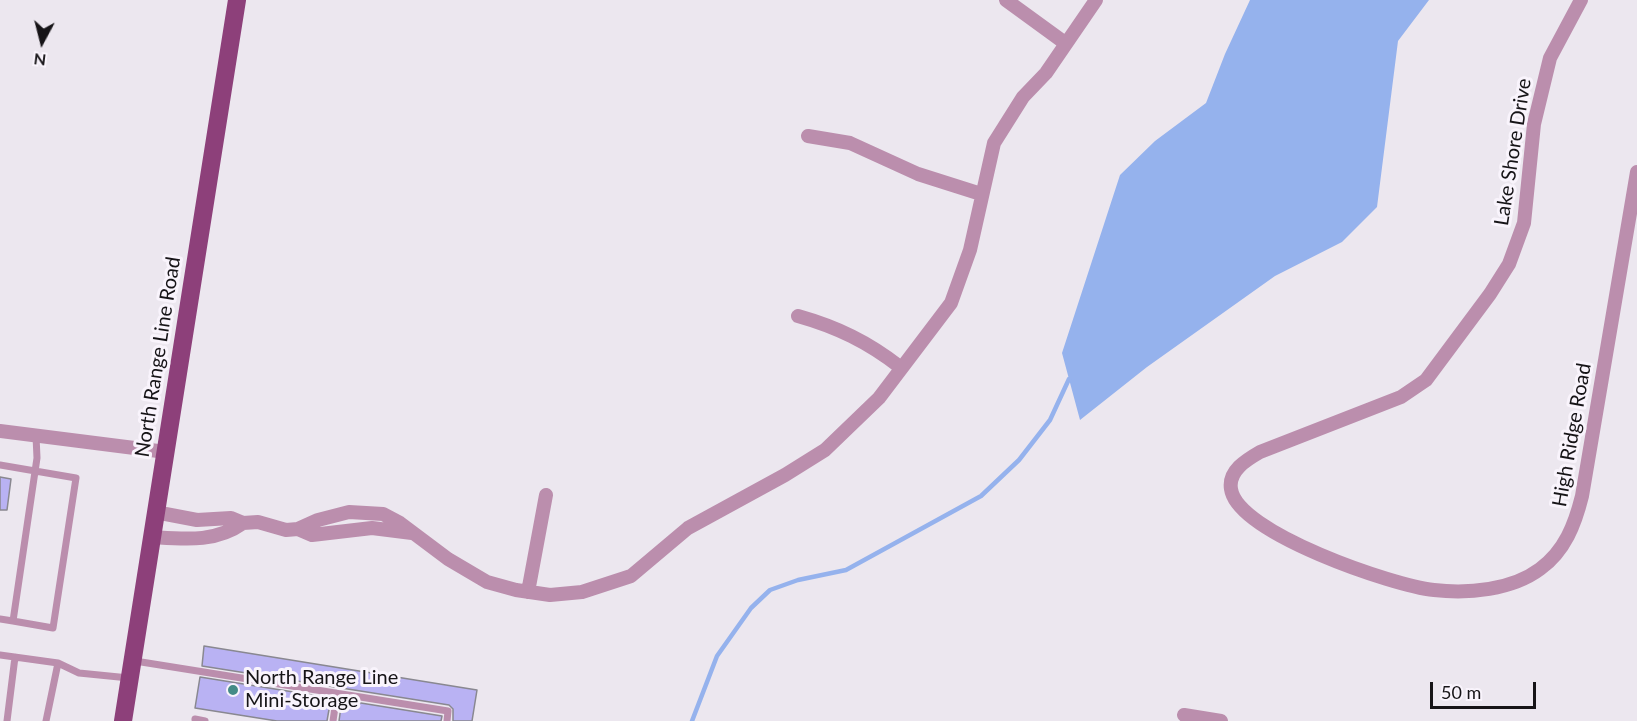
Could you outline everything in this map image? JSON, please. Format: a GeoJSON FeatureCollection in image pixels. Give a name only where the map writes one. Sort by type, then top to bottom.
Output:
{"type":"FeatureCollection","features":[{"type":"Feature","properties":{"kind":"main road","name":"North Range Line Road"},"geometry":{"type":"LineString","coordinates":[[123,721],[237,0]]}},
{"type":"Feature","properties":{"kind":"street"},"geometry":{"type":"LineString","coordinates":[[1006,0],[1065,43]]}},
{"type":"Feature","properties":{"kind":"street"},"geometry":{"type":"LineString","coordinates":[[155,512],[197,520],[231,518],[243,523],[258,522],[286,530],[298,529],[336,515],[366,512],[383,514],[487,582],[550,595],[582,592],[631,576],[688,528],[750,495],[825,450],[879,398],[900,367],[951,303],[970,250],[994,143],[1023,97],[1046,73],[1096,0]]}},
{"type":"Feature","properties":{"kind":"street","name":"Lake Shore Drive"},"geometry":{"type":"LineString","coordinates":[[1231,490],[1232,476],[1243,462],[1260,452],[1380,407],[1401,397],[1426,380],[1490,294],[1509,264],[1524,223],[1534,124],[1550,58],[1581,0]]}},
{"type":"Feature","properties":{"kind":"street"},"geometry":{"type":"LineString","coordinates":[[808,136],[850,143],[918,174],[981,194]]}},
{"type":"Feature","properties":{"kind":"street","name":"High Ridge Road"},"geometry":{"type":"LineString","coordinates":[[1231,490],[1240,507],[1282,536],[1315,554],[1422,588],[1466,592],[1508,585],[1540,570],[1563,547],[1576,522],[1637,172]]}},
{"type":"Feature","properties":{"kind":"street"},"geometry":{"type":"LineString","coordinates":[[798,316],[834,326],[876,348],[900,367]]}},
{"type":"Feature","properties":{"kind":"street"},"geometry":{"type":"LineString","coordinates":[[0,431],[166,452]]}},
{"type":"Feature","properties":{"kind":"street"},"geometry":{"type":"LineString","coordinates":[[528,592],[546,495]]}},
{"type":"Feature","properties":{"kind":"street"},"geometry":{"type":"LineString","coordinates":[[151,537],[198,539],[216,537],[231,532],[243,523]]}},
{"type":"Feature","properties":{"kind":"street"},"geometry":{"type":"LineString","coordinates":[[1184,715],[1221,721]]}},
{"type":"Feature","properties":{"kind":"lane"},"geometry":{"type":"LineString","coordinates":[[13,621],[35,470],[36,436]]}},
{"type":"Feature","properties":{"kind":"lane"},"geometry":{"type":"LineString","coordinates":[[0,465],[76,477],[53,628],[0,619]]}},
{"type":"Feature","properties":{"kind":"lane"},"geometry":{"type":"LineString","coordinates":[[0,655],[58,663],[79,673],[131,669],[337,693],[448,711],[447,721]]}},
{"type":"Feature","properties":{"kind":"lane"},"geometry":{"type":"LineString","coordinates":[[7,721],[15,657]]}},
{"type":"Feature","properties":{"kind":"lane"},"geometry":{"type":"LineString","coordinates":[[46,721],[58,663]]}},
{"type":"Feature","properties":{"kind":"lane"},"geometry":{"type":"LineString","coordinates":[[333,721],[337,693]]}},
{"type":"Feature","properties":{"kind":"lane"},"geometry":{"type":"LineString","coordinates":[[195,720],[206,721]]}},
{"type":"Feature","properties":{"kind":"water"},"geometry":{"type":"Polygon","coordinates":[[[1250,0],[1429,0],[1398,41],[1377,207],[1342,242],[1275,276],[1147,367],[1080,420],[1062,353],[1120,175],[1155,141],[1206,103],[1250,0]]]}},
{"type":"Feature","properties":{"kind":"building"},"geometry":{"type":"Polygon","coordinates":[[[0,477],[11,479],[7,510],[0,510],[0,477]]]}},
{"type":"Feature","properties":{"kind":"building"},"geometry":{"type":"Polygon","coordinates":[[[204,646],[477,690],[472,721],[453,721],[453,709],[449,705],[202,666],[204,646]]]}},
{"type":"Feature","properties":{"kind":"building","name":"North Range Line Mini-Storage"},"geometry":{"type":"Polygon","coordinates":[[[200,677],[331,698],[327,721],[277,721],[195,708],[200,677]]]}},
{"type":"Feature","properties":{"kind":"building"},"geometry":{"type":"Polygon","coordinates":[[[342,700],[442,716],[441,721],[339,721],[342,700]]]}},
{"type":"Feature","properties":{"kind":"waterway"},"geometry":{"type":"LineString","coordinates":[[692,721],[717,656],[751,608],[770,590],[798,580],[846,570],[981,496],[1019,460],[1050,420],[1069,379]]}},
{"type":"Feature","properties":{"kind":"place","name":"North Range Line Mini-Storage"},"geometry":{"type":"Point","coordinates":[233,690]}}]}
